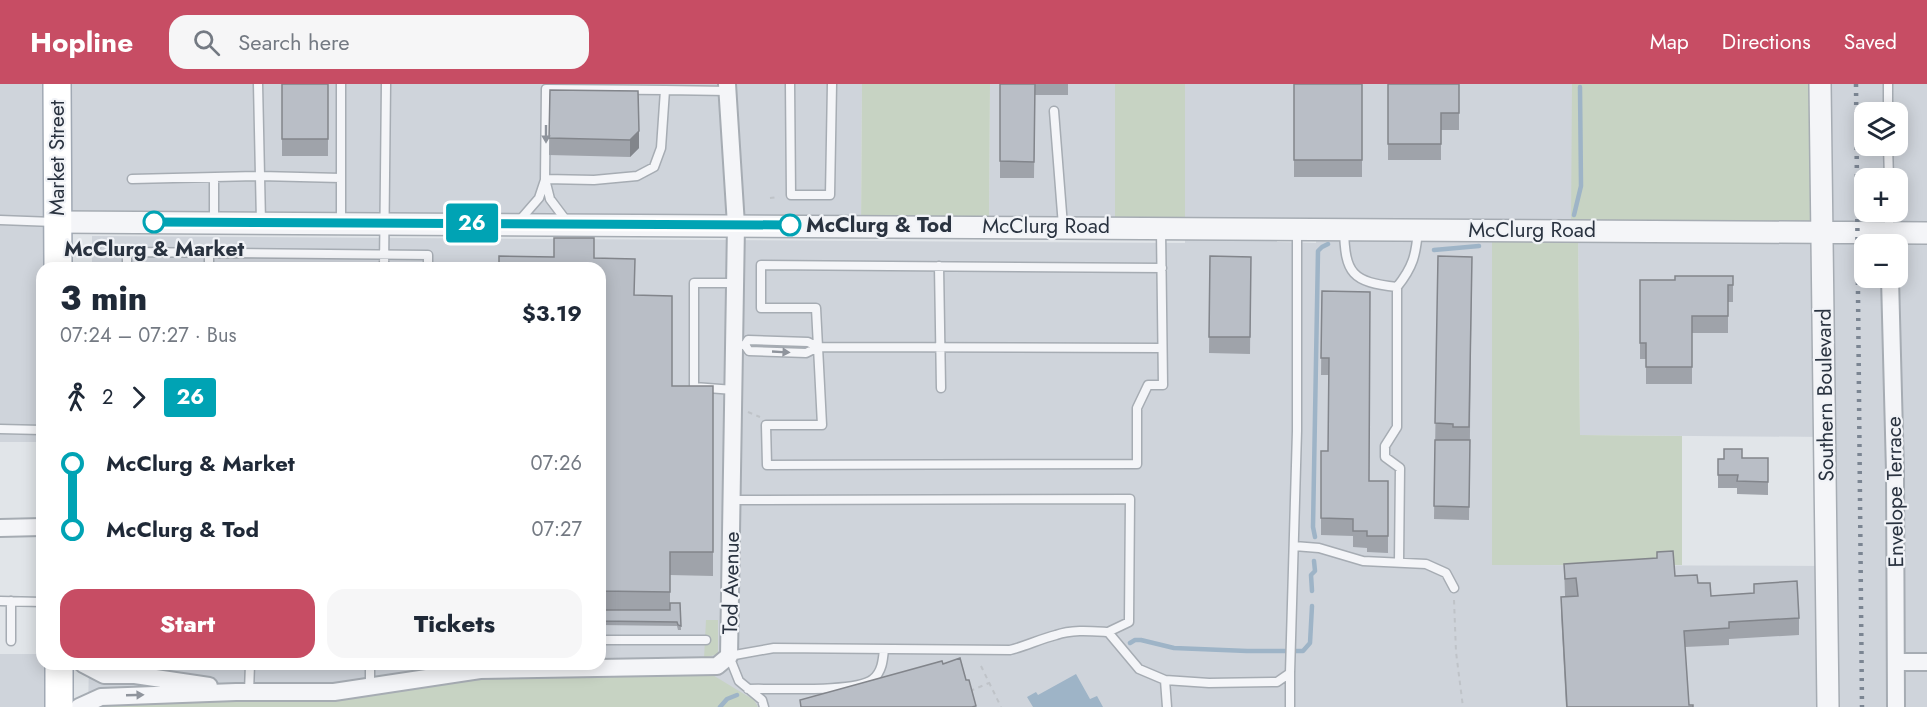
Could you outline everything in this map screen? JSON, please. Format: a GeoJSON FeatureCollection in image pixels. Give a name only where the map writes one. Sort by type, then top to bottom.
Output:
{"type":"FeatureCollection","features":[{"type":"Feature","properties":{"kind":"main road","name":"Market Street"},"geometry":{"type":"LineString","coordinates":[[57,84],[58,262]]}},
{"type":"Feature","properties":{"kind":"main road"},"geometry":{"type":"LineString","coordinates":[[59,670],[59,707]]}},
{"type":"Feature","properties":{"kind":"street","name":"Southern Boulevard"},"geometry":{"type":"LineString","coordinates":[[1820,84],[1828,707]]}},
{"type":"Feature","properties":{"kind":"street","name":"Tod Avenue"},"geometry":{"type":"LineString","coordinates":[[606,666],[717,666],[729,656],[734,390],[740,345],[735,284],[736,225],[728,87]]}},
{"type":"Feature","properties":{"kind":"street","name":"McClurg Road"},"geometry":{"type":"LineString","coordinates":[[57,222],[1823,232],[1889,230],[1927,233]]}},
{"type":"Feature","properties":{"kind":"street","name":"Envelope Terrace"},"geometry":{"type":"LineString","coordinates":[[1890,288],[1895,472],[1896,707]]}},
{"type":"Feature","properties":{"kind":"street"},"geometry":{"type":"LineString","coordinates":[[0,528],[36,528]]}},
{"type":"Feature","properties":{"kind":"street"},"geometry":{"type":"LineString","coordinates":[[1896,662],[1927,662]]}},
{"type":"Feature","properties":{"kind":"street","name":"Tod Avenue"},"geometry":{"type":"LineString","coordinates":[[94,670],[104,675],[135,675],[243,692]]}},
{"type":"Feature","properties":{"kind":"street","name":"Tod Avenue"},"geometry":{"type":"LineString","coordinates":[[80,707],[101,696],[334,692],[475,670]]}},
{"type":"Feature","properties":{"kind":"lane"},"geometry":{"type":"LineString","coordinates":[[258,84],[261,222]]}},
{"type":"Feature","properties":{"kind":"lane"},"geometry":{"type":"LineString","coordinates":[[341,84],[341,223]]}},
{"type":"Feature","properties":{"kind":"lane"},"geometry":{"type":"LineString","coordinates":[[384,262],[386,84]]}},
{"type":"Feature","properties":{"kind":"lane"},"geometry":{"type":"LineString","coordinates":[[790,84],[790,195],[830,195],[832,84]]}},
{"type":"Feature","properties":{"kind":"lane"},"geometry":{"type":"LineString","coordinates":[[1888,84],[1888,102]]}},
{"type":"Feature","properties":{"kind":"lane"},"geometry":{"type":"LineString","coordinates":[[568,224],[550,199],[545,179],[546,89],[665,90],[728,87]]}},
{"type":"Feature","properties":{"kind":"lane"},"geometry":{"type":"LineString","coordinates":[[545,179],[594,180],[637,176],[654,167],[661,148],[665,90]]}},
{"type":"Feature","properties":{"kind":"lane"},"geometry":{"type":"LineString","coordinates":[[1054,111],[1064,226]]}},
{"type":"Feature","properties":{"kind":"lane"},"geometry":{"type":"LineString","coordinates":[[132,179],[260,176],[341,178]]}},
{"type":"Feature","properties":{"kind":"lane"},"geometry":{"type":"LineString","coordinates":[[214,178],[214,222]]}},
{"type":"Feature","properties":{"kind":"lane"},"geometry":{"type":"LineString","coordinates":[[516,224],[539,198],[545,179]]}},
{"type":"Feature","properties":{"kind":"lane"},"geometry":{"type":"LineString","coordinates":[[0,220],[57,222]]}},
{"type":"Feature","properties":{"kind":"lane"},"geometry":{"type":"LineString","coordinates":[[1161,227],[1162,268],[1162,348],[1163,385],[1148,386],[1137,408],[1137,464],[767,465],[766,425],[822,425],[816,308],[761,308],[761,265],[1162,268]]}},
{"type":"Feature","properties":{"kind":"lane"},"geometry":{"type":"LineString","coordinates":[[1290,707],[1297,431],[1297,228]]}},
{"type":"Feature","properties":{"kind":"lane"},"geometry":{"type":"LineString","coordinates":[[1344,228],[1345,254],[1349,268],[1357,277],[1376,285],[1397,287]]}},
{"type":"Feature","properties":{"kind":"lane"},"geometry":{"type":"LineString","coordinates":[[1399,562],[1400,468],[1385,457],[1385,446],[1397,427],[1397,287],[1406,276],[1416,254],[1418,229]]}},
{"type":"Feature","properties":{"kind":"lane"},"geometry":{"type":"LineString","coordinates":[[127,262],[128,252],[429,255],[428,262]]}},
{"type":"Feature","properties":{"kind":"lane"},"geometry":{"type":"LineString","coordinates":[[209,253],[209,262]]}},
{"type":"Feature","properties":{"kind":"lane"},"geometry":{"type":"LineString","coordinates":[[939,266],[941,388]]}},
{"type":"Feature","properties":{"kind":"lane"},"geometry":{"type":"LineString","coordinates":[[734,390],[690,387],[694,283],[735,284]]}},
{"type":"Feature","properties":{"kind":"lane"},"geometry":{"type":"LineString","coordinates":[[740,345],[749,351],[806,354],[818,347],[1162,348]]}},
{"type":"Feature","properties":{"kind":"lane"},"geometry":{"type":"LineString","coordinates":[[0,429],[36,430]]}},
{"type":"Feature","properties":{"kind":"lane"},"geometry":{"type":"LineString","coordinates":[[732,500],[1130,499],[1129,622],[1108,632],[1087,631],[1057,634],[1034,644],[1010,650],[774,648],[729,656],[739,681],[762,700],[764,707]]}},
{"type":"Feature","properties":{"kind":"lane"},"geometry":{"type":"LineString","coordinates":[[1294,546],[1318,548],[1363,561],[1426,564],[1446,573],[1454,588]]}},
{"type":"Feature","properties":{"kind":"lane"},"geometry":{"type":"LineString","coordinates":[[0,601],[36,602]]}},
{"type":"Feature","properties":{"kind":"lane"},"geometry":{"type":"LineString","coordinates":[[11,602],[11,641]]}},
{"type":"Feature","properties":{"kind":"lane"},"geometry":{"type":"LineString","coordinates":[[1108,632],[1139,669],[1165,680],[1209,683],[1277,682],[1290,673]]}},
{"type":"Feature","properties":{"kind":"lane"},"geometry":{"type":"LineString","coordinates":[[606,640],[706,640]]}},
{"type":"Feature","properties":{"kind":"lane"},"geometry":{"type":"LineString","coordinates":[[748,689],[829,688],[863,685],[874,678],[882,667],[884,650]]}},
{"type":"Feature","properties":{"kind":"lane"},"geometry":{"type":"LineString","coordinates":[[243,692],[248,670]]}},
{"type":"Feature","properties":{"kind":"lane"},"geometry":{"type":"LineString","coordinates":[[370,670],[370,687]]}},
{"type":"Feature","properties":{"kind":"lane"},"geometry":{"type":"LineString","coordinates":[[1165,680],[1167,707]]}},
{"type":"Feature","properties":{"kind":"path"},"geometry":{"type":"LineString","coordinates":[[97,247],[128,252]]}},
{"type":"Feature","properties":{"kind":"path"},"geometry":{"type":"LineString","coordinates":[[1454,588],[1456,652],[1463,707]]}},
{"type":"Feature","properties":{"kind":"path"},"geometry":{"type":"LineString","coordinates":[[981,666],[1000,707]]}},
{"type":"Feature","properties":{"kind":"path"},"geometry":{"type":"LineString","coordinates":[[965,694],[989,683]]}},
{"type":"Feature","properties":{"kind":"shaded area"},"geometry":{"type":"Polygon","coordinates":[[[0,84],[862,84],[861,225],[58,222],[58,262],[36,262],[36,442],[0,442],[0,84]]]}},
{"type":"Feature","properties":{"kind":"shaded area"},"geometry":{"type":"Polygon","coordinates":[[[990,84],[1115,84],[1115,227],[989,226],[990,84]]]}},
{"type":"Feature","properties":{"kind":"shaded area"},"geometry":{"type":"Polygon","coordinates":[[[1185,84],[1927,84],[1927,707],[88,707],[89,670],[606,670],[606,262],[92,262],[92,236],[1185,243],[1185,84]],[[1277,228],[1277,242],[1316,243],[1317,228],[1277,228]],[[1578,230],[1492,565],[1827,566],[1825,437],[1580,435],[1578,230]]]}},
{"type":"Feature","properties":{"kind":"shaded area"},"geometry":{"type":"Polygon","coordinates":[[[0,654],[36,654],[36,670],[59,670],[59,707],[0,707],[0,654]]]}},
{"type":"Feature","properties":{"kind":"green space"},"geometry":{"type":"Polygon","coordinates":[[[862,84],[990,84],[989,226],[861,225],[862,84]]]}},
{"type":"Feature","properties":{"kind":"green space"},"geometry":{"type":"Polygon","coordinates":[[[1115,84],[1185,84],[1185,227],[1115,227],[1115,84]]]}},
{"type":"Feature","properties":{"kind":"green space"},"geometry":{"type":"Polygon","coordinates":[[[1572,84],[1820,84],[1823,232],[1578,230],[1580,435],[1682,436],[1682,565],[1492,565],[1492,229],[1571,230],[1572,84]]]}},
{"type":"Feature","properties":{"kind":"green space"},"geometry":{"type":"Polygon","coordinates":[[[706,620],[718,620],[718,654],[704,658],[706,620]]]}},
{"type":"Feature","properties":{"kind":"green space"},"geometry":{"type":"Polygon","coordinates":[[[711,674],[754,700],[758,707],[80,707],[104,701],[429,684],[517,675],[711,674]]]}},
{"type":"Feature","properties":{"kind":"water"},"geometry":{"type":"Polygon","coordinates":[[[1076,674],[1090,699],[1097,696],[1103,707],[1033,707],[1027,697],[1036,692],[1038,695],[1076,674]]]}},
{"type":"Feature","properties":{"kind":"building"},"geometry":{"type":"Polygon","coordinates":[[[282,84],[328,84],[328,139],[282,139],[282,84]]]}},
{"type":"Feature","properties":{"kind":"building"},"geometry":{"type":"Polygon","coordinates":[[[1000,84],[1035,84],[1034,162],[1000,161],[1000,84]]]}},
{"type":"Feature","properties":{"kind":"building"},"geometry":{"type":"Polygon","coordinates":[[[1294,84],[1362,84],[1362,160],[1294,160],[1294,84]]]}},
{"type":"Feature","properties":{"kind":"building"},"geometry":{"type":"Polygon","coordinates":[[[1388,84],[1459,84],[1459,113],[1441,113],[1441,144],[1388,144],[1388,84]]]}},
{"type":"Feature","properties":{"kind":"building"},"geometry":{"type":"Polygon","coordinates":[[[550,90],[638,91],[639,131],[630,140],[549,138],[550,90]]]}},
{"type":"Feature","properties":{"kind":"building"},"geometry":{"type":"Polygon","coordinates":[[[554,238],[594,238],[594,258],[635,259],[634,295],[672,296],[672,386],[713,386],[713,552],[670,552],[670,592],[606,591],[606,262],[499,262],[499,256],[554,257],[554,238]]]}},
{"type":"Feature","properties":{"kind":"building"},"geometry":{"type":"Polygon","coordinates":[[[1210,256],[1251,257],[1250,337],[1209,337],[1210,256]]]}},
{"type":"Feature","properties":{"kind":"building"},"geometry":{"type":"Polygon","coordinates":[[[1438,256],[1472,257],[1469,427],[1453,427],[1453,424],[1435,423],[1438,256]]]}},
{"type":"Feature","properties":{"kind":"building"},"geometry":{"type":"Polygon","coordinates":[[[1675,276],[1733,276],[1733,285],[1728,285],[1728,316],[1692,316],[1692,367],[1646,367],[1646,343],[1640,343],[1640,280],[1675,280],[1675,276]]]}},
{"type":"Feature","properties":{"kind":"building"},"geometry":{"type":"Polygon","coordinates":[[[1322,291],[1370,292],[1369,481],[1388,481],[1388,536],[1367,536],[1367,531],[1353,531],[1353,519],[1321,518],[1321,451],[1328,451],[1329,358],[1321,358],[1322,291]]]}},
{"type":"Feature","properties":{"kind":"building"},"geometry":{"type":"Polygon","coordinates":[[[1435,440],[1470,440],[1469,507],[1434,506],[1435,440]]]}},
{"type":"Feature","properties":{"kind":"building"},"geometry":{"type":"Polygon","coordinates":[[[1724,449],[1742,449],[1742,458],[1768,458],[1768,482],[1737,481],[1738,475],[1718,475],[1718,459],[1724,459],[1724,449]]]}},
{"type":"Feature","properties":{"kind":"building"},"geometry":{"type":"Polygon","coordinates":[[[1673,551],[1675,576],[1697,575],[1698,583],[1710,583],[1711,596],[1754,593],[1754,584],[1797,581],[1799,618],[1729,622],[1729,628],[1684,631],[1689,705],[1693,707],[1567,707],[1561,597],[1578,596],[1576,578],[1565,579],[1564,564],[1657,558],[1657,552],[1673,551]]]}},
{"type":"Feature","properties":{"kind":"building"},"geometry":{"type":"Polygon","coordinates":[[[670,603],[680,603],[681,626],[677,622],[606,621],[606,610],[670,610],[670,603]]]}},
{"type":"Feature","properties":{"kind":"building"},"geometry":{"type":"Polygon","coordinates":[[[960,658],[976,706],[801,707],[800,700],[960,658]]]}},
{"type":"Feature","properties":{"kind":"waterway"},"geometry":{"type":"LineString","coordinates":[[1574,215],[1581,186],[1580,87]]}},
{"type":"Feature","properties":{"kind":"waterway"},"geometry":{"type":"LineString","coordinates":[[1315,537],[1313,527],[1318,251],[1328,244]]}},
{"type":"Feature","properties":{"kind":"waterway"},"geometry":{"type":"LineString","coordinates":[[1434,250],[1479,246]]}},
{"type":"Feature","properties":{"kind":"waterway"},"geometry":{"type":"LineString","coordinates":[[1312,591],[1311,575],[1315,571],[1314,561]]}},
{"type":"Feature","properties":{"kind":"waterway"},"geometry":{"type":"LineString","coordinates":[[1130,643],[1141,640],[1174,648],[1303,651],[1310,643],[1312,606]]}},
{"type":"Feature","properties":{"kind":"waterway"},"geometry":{"type":"LineString","coordinates":[[720,707],[727,699],[737,695]]}},
{"type":"Feature","properties":{"kind":"railway"},"geometry":{"type":"LineString","coordinates":[[1856,84],[1862,707]]}},
{"type":"Feature","properties":{"kind":"bus line","name":"26"},"geometry":{"type":"LineString","coordinates":[[154,222],[790,225]]}},
{"type":"Feature","properties":{"kind":"place","name":"McClurg & Market"},"geometry":{"type":"Point","coordinates":[154,222]}},
{"type":"Feature","properties":{"kind":"place","name":"McClurg & Tod"},"geometry":{"type":"Point","coordinates":[790,225]}}]}
